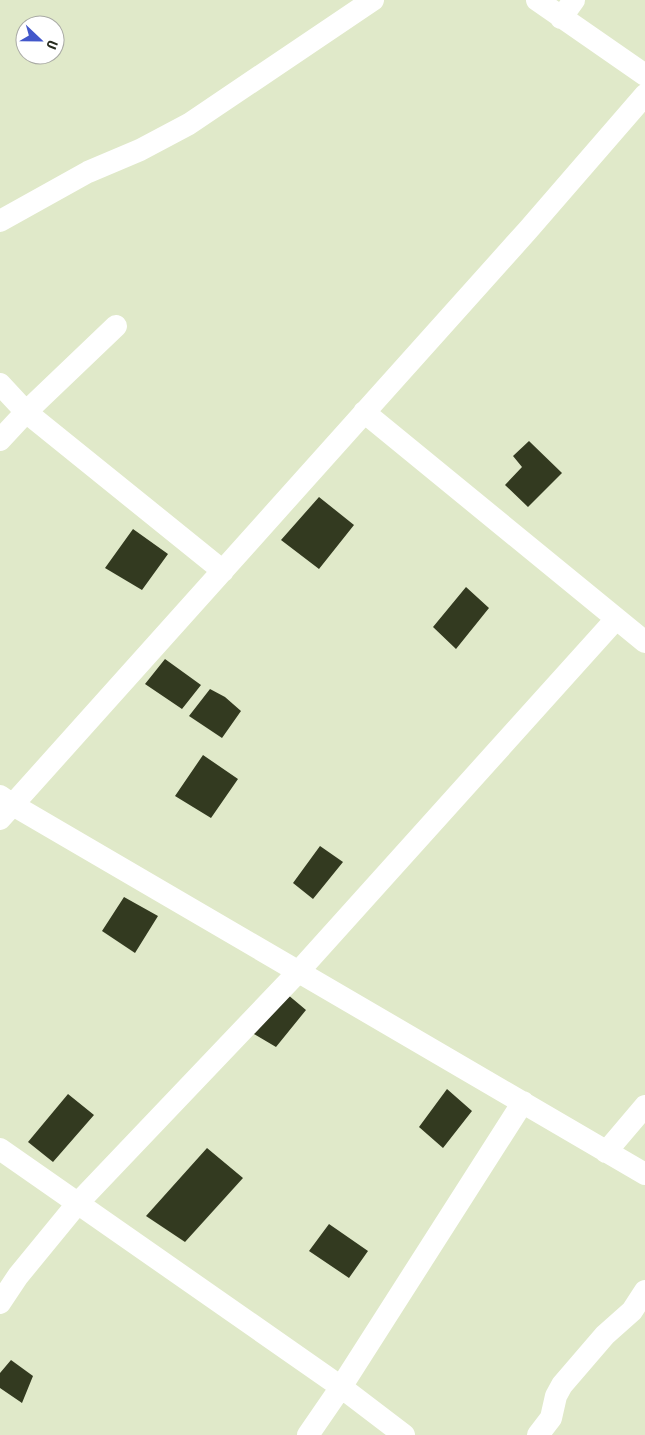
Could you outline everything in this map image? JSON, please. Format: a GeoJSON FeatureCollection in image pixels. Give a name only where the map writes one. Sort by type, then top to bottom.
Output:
{"type":"FeatureCollection","features":[{"type":"Feature","properties":{"kind":"street"},"geometry":{"type":"LineString","coordinates":[[0,221],[88,172],[140,150],[189,124],[373,0]]}},
{"type":"Feature","properties":{"kind":"street"},"geometry":{"type":"LineString","coordinates":[[537,0],[568,9],[645,75]]}},
{"type":"Feature","properties":{"kind":"street"},"geometry":{"type":"LineString","coordinates":[[645,95],[223,571],[4,807],[299,971],[645,1174]]}},
{"type":"Feature","properties":{"kind":"street"},"geometry":{"type":"LineString","coordinates":[[0,440],[26,412],[116,326]]}},
{"type":"Feature","properties":{"kind":"street"},"geometry":{"type":"LineString","coordinates":[[0,384],[26,412],[223,571]]}},
{"type":"Feature","properties":{"kind":"street"},"geometry":{"type":"LineString","coordinates":[[364,412],[645,642]]}},
{"type":"Feature","properties":{"kind":"street"},"geometry":{"type":"LineString","coordinates":[[0,1303],[18,1276],[77,1204],[299,971],[616,619]]}},
{"type":"Feature","properties":{"kind":"street"},"geometry":{"type":"LineString","coordinates":[[308,1435],[523,1102]]}},
{"type":"Feature","properties":{"kind":"street"},"geometry":{"type":"LineString","coordinates":[[606,1152],[645,1106]]}},
{"type":"Feature","properties":{"kind":"street"},"geometry":{"type":"LineString","coordinates":[[0,1149],[340,1387],[404,1435]]}},
{"type":"Feature","properties":{"kind":"street"},"geometry":{"type":"LineString","coordinates":[[538,1435],[551,1418],[556,1396],[562,1385],[605,1336],[632,1311],[645,1291]]}},
{"type":"Feature","properties":{"kind":"building"},"geometry":{"type":"Polygon","coordinates":[[[529,441],[562,473],[528,507],[505,485],[522,467],[513,456],[529,441]]]}},
{"type":"Feature","properties":{"kind":"building"},"geometry":{"type":"Polygon","coordinates":[[[319,497],[354,525],[319,569],[281,540],[319,497]]]}},
{"type":"Feature","properties":{"kind":"building"},"geometry":{"type":"Polygon","coordinates":[[[133,529],[168,554],[142,590],[105,568],[133,529]]]}},
{"type":"Feature","properties":{"kind":"building"},"geometry":{"type":"Polygon","coordinates":[[[466,587],[489,608],[456,649],[433,627],[466,587]]]}},
{"type":"Feature","properties":{"kind":"building"},"geometry":{"type":"Polygon","coordinates":[[[165,659],[201,685],[182,709],[145,684],[165,659]]]}},
{"type":"Feature","properties":{"kind":"building"},"geometry":{"type":"Polygon","coordinates":[[[210,689],[225,697],[241,711],[222,738],[189,716],[210,689]]]}},
{"type":"Feature","properties":{"kind":"building"},"geometry":{"type":"Polygon","coordinates":[[[203,755],[238,779],[211,818],[175,796],[203,755]]]}},
{"type":"Feature","properties":{"kind":"building"},"geometry":{"type":"Polygon","coordinates":[[[320,846],[343,862],[313,899],[293,883],[320,846]]]}},
{"type":"Feature","properties":{"kind":"building"},"geometry":{"type":"Polygon","coordinates":[[[124,897],[158,916],[135,953],[102,931],[124,897]]]}},
{"type":"Feature","properties":{"kind":"building"},"geometry":{"type":"Polygon","coordinates":[[[281,989],[306,1010],[276,1047],[244,1028],[281,989]]]}},
{"type":"Feature","properties":{"kind":"building"},"geometry":{"type":"Polygon","coordinates":[[[447,1089],[472,1111],[443,1148],[419,1127],[447,1089]]]}},
{"type":"Feature","properties":{"kind":"building"},"geometry":{"type":"Polygon","coordinates":[[[68,1094],[94,1115],[53,1162],[28,1142],[68,1094]]]}},
{"type":"Feature","properties":{"kind":"building"},"geometry":{"type":"Polygon","coordinates":[[[207,1148],[243,1178],[185,1242],[146,1216],[207,1148]]]}},
{"type":"Feature","properties":{"kind":"building"},"geometry":{"type":"Polygon","coordinates":[[[329,1224],[368,1251],[349,1278],[309,1251],[329,1224]]]}},
{"type":"Feature","properties":{"kind":"building"},"geometry":{"type":"Polygon","coordinates":[[[11,1360],[33,1376],[22,1403],[0,1388],[0,1373],[11,1360]]]}}]}
